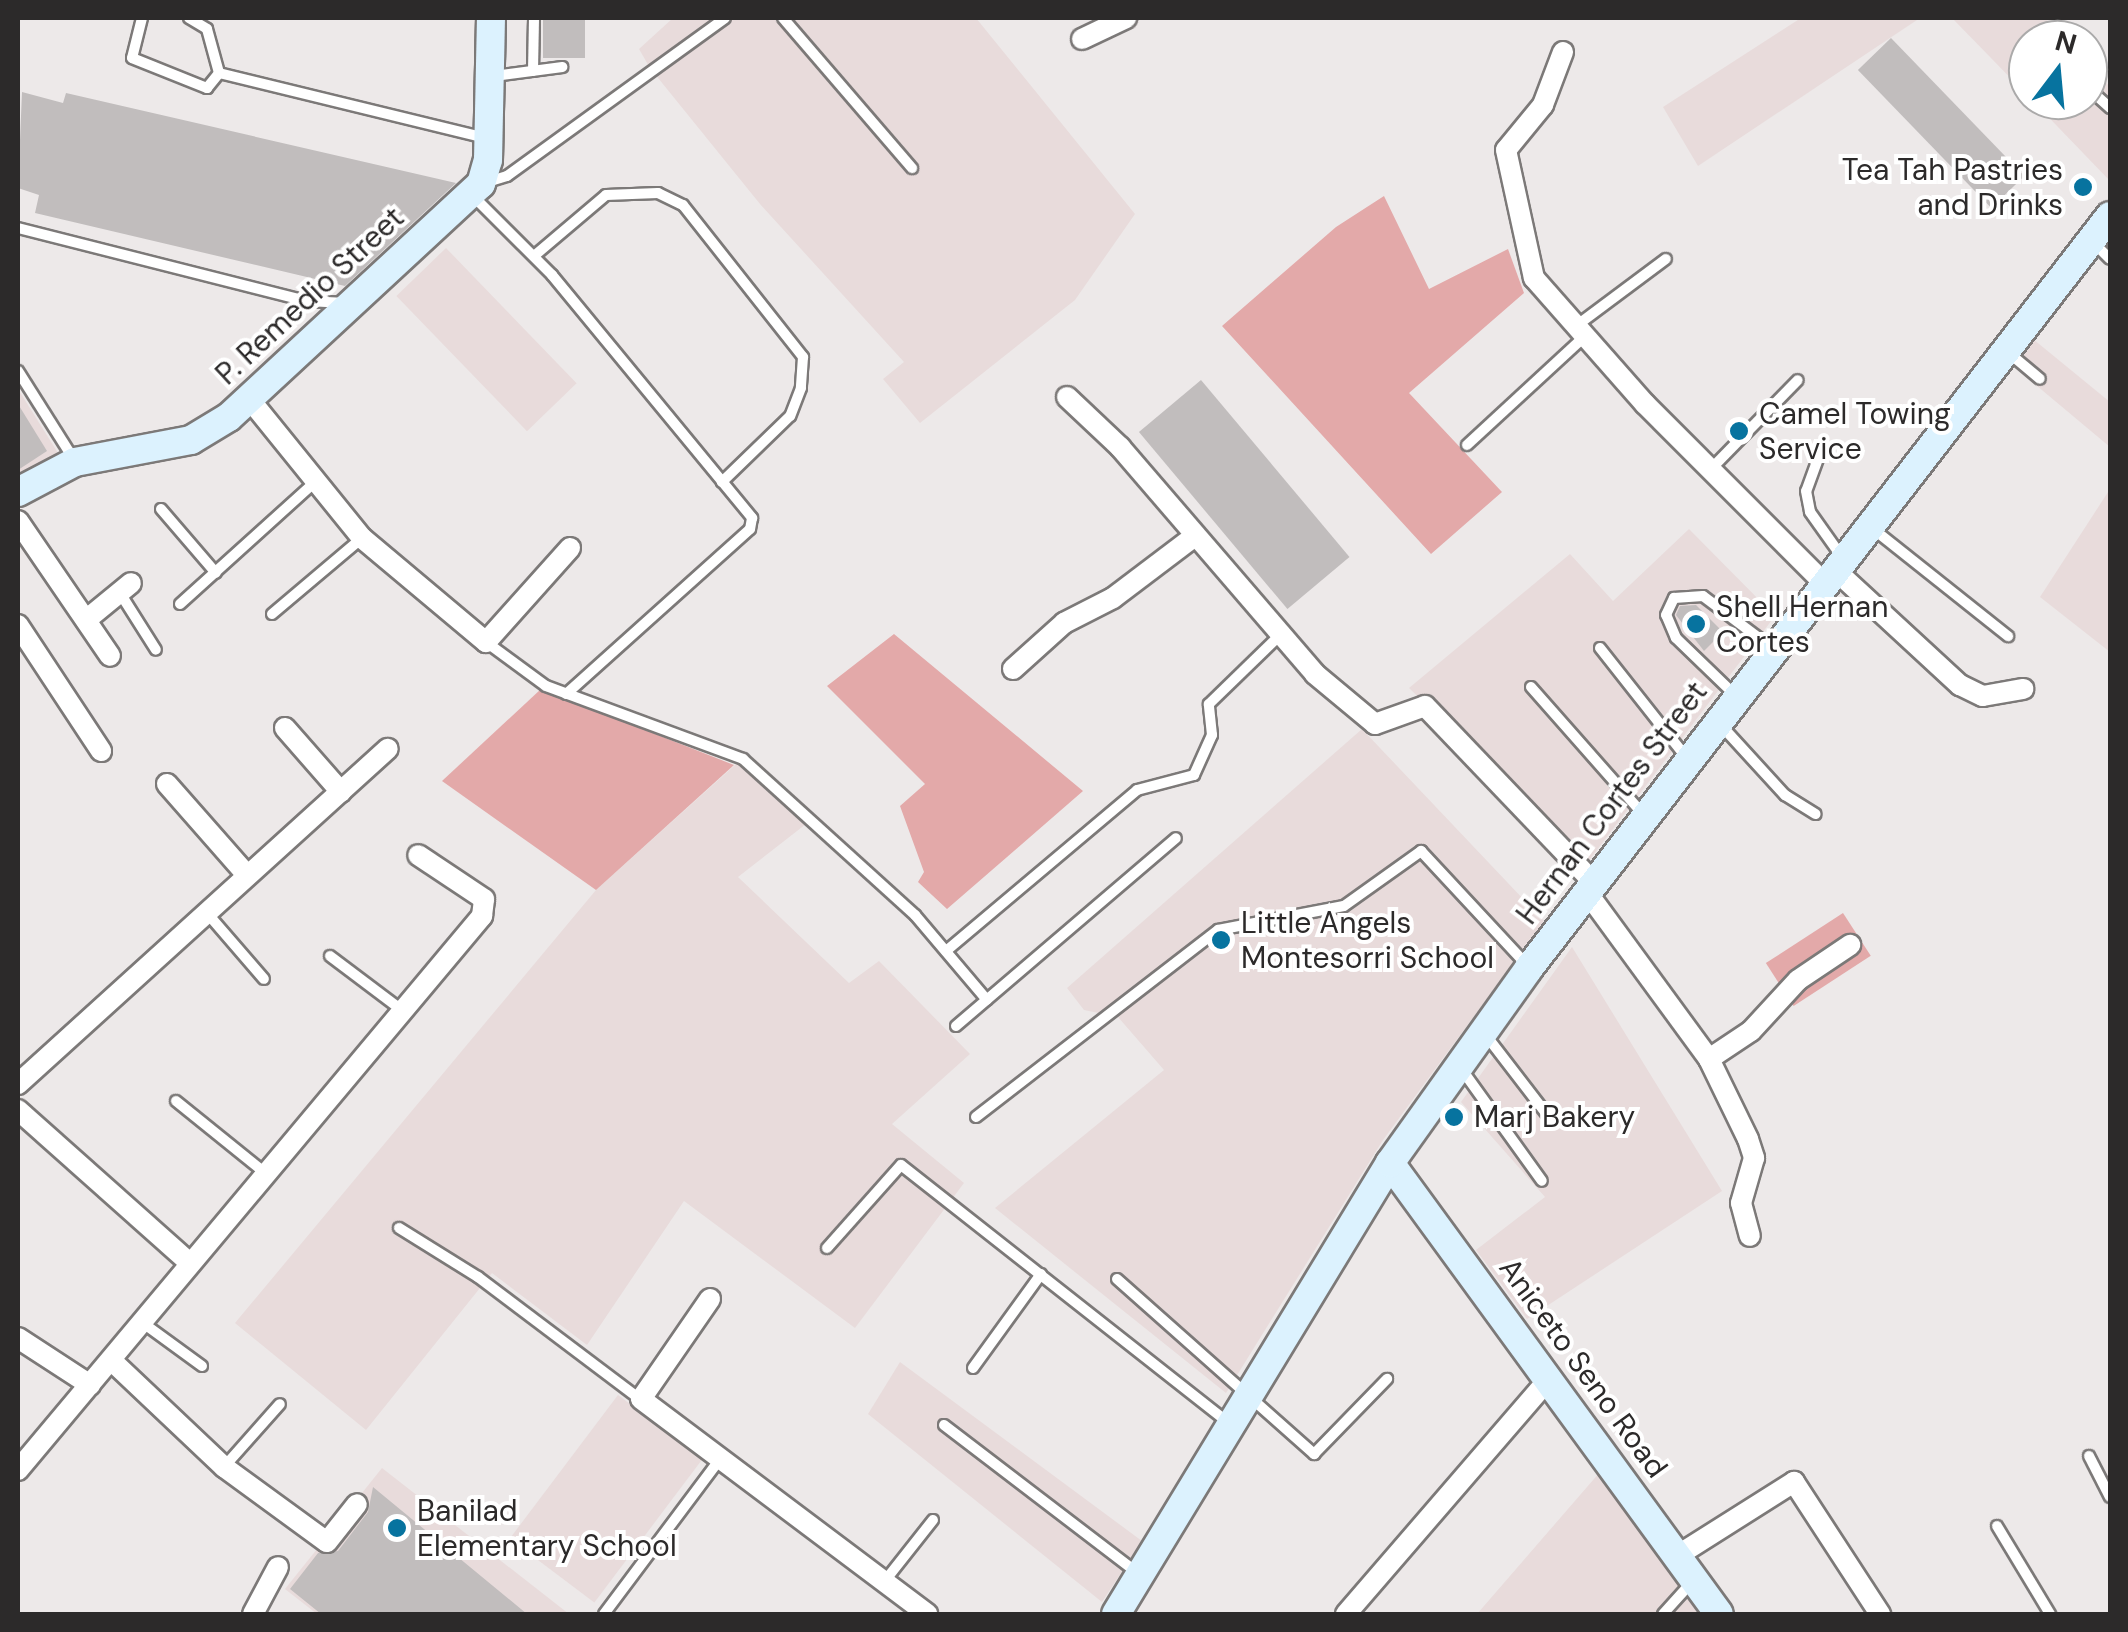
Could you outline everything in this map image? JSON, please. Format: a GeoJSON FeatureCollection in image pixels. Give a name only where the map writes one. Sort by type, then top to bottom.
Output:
{"type":"FeatureCollection","features":[{"type":"Feature","properties":{"kind":"main road"},"geometry":{"type":"LineString","coordinates":[[476,189],[488,139],[491,18]]}},
{"type":"Feature","properties":{"kind":"main road","name":"P. Remedio Street"},"geometry":{"type":"LineString","coordinates":[[18,492],[76,462],[191,440],[247,396],[476,189]]}},
{"type":"Feature","properties":{"kind":"main road","name":"Hernan Cortes Street"},"geometry":{"type":"LineString","coordinates":[[1116,1614],[1390,1163],[1529,968],[1866,524],[2004,349],[2101,250],[2110,216]]}},
{"type":"Feature","properties":{"kind":"main road","name":"Aniceto Seno Road"},"geometry":{"type":"LineString","coordinates":[[1390,1163],[1719,1614]]}},
{"type":"Feature","properties":{"kind":"street"},"geometry":{"type":"LineString","coordinates":[[1082,39],[1126,18]]}},
{"type":"Feature","properties":{"kind":"street"},"geometry":{"type":"LineString","coordinates":[[1562,52],[1543,105],[1506,150],[1534,278],[1711,469],[1832,569],[1960,684],[1983,696],[2022,689]]}},
{"type":"Feature","properties":{"kind":"street"},"geometry":{"type":"LineString","coordinates":[[247,396],[362,538],[486,642],[570,548]]}},
{"type":"Feature","properties":{"kind":"street"},"geometry":{"type":"LineString","coordinates":[[1067,396],[1120,447],[1315,674],[1375,724],[1425,706],[1590,887],[1709,1059],[1753,1152],[1741,1203],[1750,1236]]}},
{"type":"Feature","properties":{"kind":"street"},"geometry":{"type":"LineString","coordinates":[[18,521],[110,656]]}},
{"type":"Feature","properties":{"kind":"street"},"geometry":{"type":"LineString","coordinates":[[1013,668],[1064,623],[1114,598],[1195,536]]}},
{"type":"Feature","properties":{"kind":"street"},"geometry":{"type":"LineString","coordinates":[[86,620],[125,588]]}},
{"type":"Feature","properties":{"kind":"street"},"geometry":{"type":"LineString","coordinates":[[18,626],[101,751]]}},
{"type":"Feature","properties":{"kind":"street"},"geometry":{"type":"LineString","coordinates":[[284,728],[342,792]]}},
{"type":"Feature","properties":{"kind":"street"},"geometry":{"type":"LineString","coordinates":[[18,1084],[388,749]]}},
{"type":"Feature","properties":{"kind":"street"},"geometry":{"type":"LineString","coordinates":[[167,784],[247,875]]}},
{"type":"Feature","properties":{"kind":"street"},"geometry":{"type":"LineString","coordinates":[[18,1470],[486,909],[484,899],[418,856]]}},
{"type":"Feature","properties":{"kind":"street"},"geometry":{"type":"LineString","coordinates":[[1709,1059],[1751,1031],[1798,980],[1850,945]]}},
{"type":"Feature","properties":{"kind":"street"},"geometry":{"type":"LineString","coordinates":[[18,1110],[190,1262]]}},
{"type":"Feature","properties":{"kind":"street"},"geometry":{"type":"LineString","coordinates":[[710,1298],[641,1399],[927,1614]]}},
{"type":"Feature","properties":{"kind":"street"},"geometry":{"type":"LineString","coordinates":[[18,1338],[90,1385]]}},
{"type":"Feature","properties":{"kind":"street"},"geometry":{"type":"LineString","coordinates":[[111,1360],[224,1467],[327,1542],[357,1504]]}},
{"type":"Feature","properties":{"kind":"street"},"geometry":{"type":"LineString","coordinates":[[1346,1614],[1550,1378]]}},
{"type":"Feature","properties":{"kind":"street"},"geometry":{"type":"LineString","coordinates":[[1687,1566],[1794,1482],[1880,1614]]}},
{"type":"Feature","properties":{"kind":"street"},"geometry":{"type":"LineString","coordinates":[[253,1614],[278,1567]]}},
{"type":"Feature","properties":{"kind":"lane"},"geometry":{"type":"LineString","coordinates":[[142,18],[132,58],[208,88],[220,73]]}},
{"type":"Feature","properties":{"kind":"lane"},"geometry":{"type":"LineString","coordinates":[[189,18],[207,28],[220,73]]}},
{"type":"Feature","properties":{"kind":"lane"},"geometry":{"type":"LineString","coordinates":[[533,71],[534,18]]}},
{"type":"Feature","properties":{"kind":"lane"},"geometry":{"type":"LineString","coordinates":[[566,694],[750,529],[752,518],[476,189],[506,176],[725,18]]}},
{"type":"Feature","properties":{"kind":"lane"},"geometry":{"type":"LineString","coordinates":[[784,18],[912,168]]}},
{"type":"Feature","properties":{"kind":"lane"},"geometry":{"type":"LineString","coordinates":[[491,76],[562,67]]}},
{"type":"Feature","properties":{"kind":"lane"},"geometry":{"type":"LineString","coordinates":[[220,73],[488,139]]}},
{"type":"Feature","properties":{"kind":"lane"},"geometry":{"type":"LineString","coordinates":[[534,256],[606,195],[658,192],[683,205],[803,357],[801,388],[790,416],[722,482]]}},
{"type":"Feature","properties":{"kind":"lane"},"geometry":{"type":"LineString","coordinates":[[18,228],[306,300],[347,304]]}},
{"type":"Feature","properties":{"kind":"lane"},"geometry":{"type":"LineString","coordinates":[[1467,445],[1580,332],[1666,259]]}},
{"type":"Feature","properties":{"kind":"lane"},"geometry":{"type":"LineString","coordinates":[[2004,349],[2040,379]]}},
{"type":"Feature","properties":{"kind":"lane"},"geometry":{"type":"LineString","coordinates":[[18,371],[76,462]]}},
{"type":"Feature","properties":{"kind":"lane"},"geometry":{"type":"LineString","coordinates":[[1711,469],[1798,380]]}},
{"type":"Feature","properties":{"kind":"lane"},"geometry":{"type":"LineString","coordinates":[[1819,456],[1806,491],[1832,569]]}},
{"type":"Feature","properties":{"kind":"lane"},"geometry":{"type":"LineString","coordinates":[[180,604],[314,482]]}},
{"type":"Feature","properties":{"kind":"lane"},"geometry":{"type":"LineString","coordinates":[[161,509],[216,573]]}},
{"type":"Feature","properties":{"kind":"lane"},"geometry":{"type":"LineString","coordinates":[[1866,524],[2008,636]]}},
{"type":"Feature","properties":{"kind":"lane"},"geometry":{"type":"LineString","coordinates":[[272,614],[362,538]]}},
{"type":"Feature","properties":{"kind":"lane"},"geometry":{"type":"LineString","coordinates":[[125,588],[156,650]]}},
{"type":"Feature","properties":{"kind":"lane"},"geometry":{"type":"LineString","coordinates":[[1734,694],[1676,638],[1666,615],[1674,598],[1703,596],[1771,648]]}},
{"type":"Feature","properties":{"kind":"lane"},"geometry":{"type":"LineString","coordinates":[[946,951],[1137,790],[1194,775],[1212,735],[1209,704],[1281,634]]}},
{"type":"Feature","properties":{"kind":"lane"},"geometry":{"type":"LineString","coordinates":[[486,642],[566,694],[744,759],[915,915],[986,1000]]}},
{"type":"Feature","properties":{"kind":"lane"},"geometry":{"type":"LineString","coordinates":[[1600,648],[1687,757]]}},
{"type":"Feature","properties":{"kind":"lane"},"geometry":{"type":"LineString","coordinates":[[1531,686],[1644,815]]}},
{"type":"Feature","properties":{"kind":"lane"},"geometry":{"type":"LineString","coordinates":[[1715,720],[1786,795],[1816,814]]}},
{"type":"Feature","properties":{"kind":"lane"},"geometry":{"type":"LineString","coordinates":[[956,1026],[1176,838]]}},
{"type":"Feature","properties":{"kind":"lane"},"geometry":{"type":"LineString","coordinates":[[976,1118],[1218,930],[1344,906],[1421,852],[1529,968]]}},
{"type":"Feature","properties":{"kind":"lane"},"geometry":{"type":"LineString","coordinates":[[206,913],[264,979]]}},
{"type":"Feature","properties":{"kind":"lane"},"geometry":{"type":"LineString","coordinates":[[330,956],[402,1011]]}},
{"type":"Feature","properties":{"kind":"lane"},"geometry":{"type":"LineString","coordinates":[[1484,1033],[1549,1117]]}},
{"type":"Feature","properties":{"kind":"lane"},"geometry":{"type":"LineString","coordinates":[[1460,1067],[1542,1181]]}},
{"type":"Feature","properties":{"kind":"lane"},"geometry":{"type":"LineString","coordinates":[[176,1101],[264,1172]]}},
{"type":"Feature","properties":{"kind":"lane"},"geometry":{"type":"LineString","coordinates":[[827,1248],[900,1165],[1231,1425]]}},
{"type":"Feature","properties":{"kind":"lane"},"geometry":{"type":"LineString","coordinates":[[399,1228],[478,1277],[641,1399]]}},
{"type":"Feature","properties":{"kind":"lane"},"geometry":{"type":"LineString","coordinates":[[972,1368],[1041,1274]]}},
{"type":"Feature","properties":{"kind":"lane"},"geometry":{"type":"LineString","coordinates":[[1117,1279],[1314,1454],[1388,1379]]}},
{"type":"Feature","properties":{"kind":"lane"},"geometry":{"type":"LineString","coordinates":[[142,1322],[202,1366]]}},
{"type":"Feature","properties":{"kind":"lane"},"geometry":{"type":"LineString","coordinates":[[224,1467],[280,1404]]}},
{"type":"Feature","properties":{"kind":"lane"},"geometry":{"type":"LineString","coordinates":[[944,1425],[1140,1575]]}},
{"type":"Feature","properties":{"kind":"lane"},"geometry":{"type":"LineString","coordinates":[[2090,1456],[2110,1497]]}},
{"type":"Feature","properties":{"kind":"lane"},"geometry":{"type":"LineString","coordinates":[[604,1614],[720,1458]]}},
{"type":"Feature","properties":{"kind":"lane"},"geometry":{"type":"LineString","coordinates":[[884,1582],[934,1520]]}},
{"type":"Feature","properties":{"kind":"lane"},"geometry":{"type":"LineString","coordinates":[[1997,1526],[2050,1614]]}},
{"type":"Feature","properties":{"kind":"lane"},"geometry":{"type":"LineString","coordinates":[[1663,1614],[1687,1566]]}},
{"type":"Feature","properties":{"kind":"shaded area"},"geometry":{"type":"Polygon","coordinates":[[[673,18],[976,18],[1135,214],[1075,300],[920,423],[883,379],[904,362],[760,204],[650,68],[639,49],[673,18]]]}},
{"type":"Feature","properties":{"kind":"shaded area"},"geometry":{"type":"Polygon","coordinates":[[[1801,18],[1920,18],[1698,166],[1663,107],[1801,18]]]}},
{"type":"Feature","properties":{"kind":"shaded area"},"geometry":{"type":"Polygon","coordinates":[[[1952,18],[2045,18],[2008,20],[2008,75],[1952,18]]]}},
{"type":"Feature","properties":{"kind":"shaded area"},"geometry":{"type":"Polygon","coordinates":[[[2108,85],[2110,87],[2110,181],[2051,120],[2108,120],[2108,85]]]}},
{"type":"Feature","properties":{"kind":"shaded area"},"geometry":{"type":"Polygon","coordinates":[[[1384,196],[1429,289],[1508,249],[1524,293],[1409,393],[1502,492],[1431,554],[1222,326],[1336,227],[1384,196]]]}},
{"type":"Feature","properties":{"kind":"shaded area"},"geometry":{"type":"Polygon","coordinates":[[[446,248],[577,383],[527,431],[396,296],[446,248]]]}},
{"type":"Feature","properties":{"kind":"shaded area"},"geometry":{"type":"Polygon","coordinates":[[[2033,339],[2110,402],[2110,447],[2013,366],[2033,339]]]}},
{"type":"Feature","properties":{"kind":"shaded area"},"geometry":{"type":"Polygon","coordinates":[[[18,389],[58,453],[18,476],[18,389]]]}},
{"type":"Feature","properties":{"kind":"shaded area"},"geometry":{"type":"Polygon","coordinates":[[[2110,489],[2110,652],[2040,597],[2110,489]]]}},
{"type":"Feature","properties":{"kind":"shaded area"},"geometry":{"type":"Polygon","coordinates":[[[1689,529],[1775,616],[1587,863],[1409,688],[1570,554],[1613,601],[1689,529]]]}},
{"type":"Feature","properties":{"kind":"shaded area"},"geometry":{"type":"Polygon","coordinates":[[[894,634],[1083,791],[947,909],[918,882],[924,872],[900,806],[925,784],[827,686],[894,634]]]}},
{"type":"Feature","properties":{"kind":"shaded area"},"geometry":{"type":"Polygon","coordinates":[[[541,689],[734,765],[596,890],[442,781],[541,689]]]}},
{"type":"Feature","properties":{"kind":"shaded area"},"geometry":{"type":"Polygon","coordinates":[[[1362,729],[1544,921],[1383,1140],[1226,1393],[995,1208],[1164,1070],[1118,1017],[1084,1010],[1067,988],[1362,729]]]}},
{"type":"Feature","properties":{"kind":"shaded area"},"geometry":{"type":"Polygon","coordinates":[[[745,756],[815,817],[738,877],[849,983],[879,961],[970,1054],[892,1124],[964,1183],[855,1328],[684,1201],[587,1345],[492,1273],[366,1430],[235,1323],[596,890],[745,756]]]}},
{"type":"Feature","properties":{"kind":"shaded area"},"geometry":{"type":"Polygon","coordinates":[[[1843,913],[1871,956],[1794,1006],[1766,963],[1843,913]]]}},
{"type":"Feature","properties":{"kind":"shaded area"},"geometry":{"type":"Polygon","coordinates":[[[1572,947],[1722,1191],[1527,1319],[1476,1250],[1545,1197],[1461,1102],[1572,947]]]}},
{"type":"Feature","properties":{"kind":"shaded area"},"geometry":{"type":"Polygon","coordinates":[[[900,1362],[1142,1541],[1102,1602],[868,1414],[900,1362]]]}},
{"type":"Feature","properties":{"kind":"shaded area"},"geometry":{"type":"Polygon","coordinates":[[[618,1395],[703,1459],[594,1603],[510,1539],[618,1395]]]}},
{"type":"Feature","properties":{"kind":"shaded area","name":"Banilad Elementary School"},"geometry":{"type":"Polygon","coordinates":[[[382,1468],[569,1614],[317,1614],[285,1589],[382,1468]]]}},
{"type":"Feature","properties":{"kind":"shaded area"},"geometry":{"type":"Polygon","coordinates":[[[1600,1472],[1700,1614],[1477,1614],[1600,1472]]]}},
{"type":"Feature","properties":{"kind":"building"},"geometry":{"type":"Polygon","coordinates":[[[543,18],[585,18],[585,58],[543,58],[543,18]]]}},
{"type":"Feature","properties":{"kind":"building"},"geometry":{"type":"Polygon","coordinates":[[[1891,38],[2024,176],[1991,208],[1858,70],[1891,38]]]}},
{"type":"Feature","properties":{"kind":"building"},"geometry":{"type":"Polygon","coordinates":[[[22,92],[63,103],[66,93],[456,183],[345,286],[35,213],[39,195],[18,188],[22,92]]]}},
{"type":"Feature","properties":{"kind":"building"},"geometry":{"type":"Polygon","coordinates":[[[1201,380],[1349,557],[1287,609],[1139,432],[1201,380]]]}},
{"type":"Feature","properties":{"kind":"building"},"geometry":{"type":"Polygon","coordinates":[[[18,404],[47,451],[18,470],[18,404]]]}},
{"type":"Feature","properties":{"kind":"building","name":"Shell Hernan Cortes"},"geometry":{"type":"Polygon","coordinates":[[[1696,605],[1723,632],[1704,651],[1676,615],[1680,606],[1696,605]]]}},
{"type":"Feature","properties":{"kind":"building","name":"Banilad Elementary School"},"geometry":{"type":"Polygon","coordinates":[[[373,1487],[527,1614],[321,1614],[290,1589],[318,1553],[338,1551],[368,1512],[373,1487]]]}},
{"type":"Feature","properties":{"kind":"place","name":"Tea Tah Pastries and Drinks"},"geometry":{"type":"Point","coordinates":[2083,187]}},
{"type":"Feature","properties":{"kind":"place","name":"Camel Towing Service"},"geometry":{"type":"Point","coordinates":[1739,431]}},
{"type":"Feature","properties":{"kind":"place","name":"Shell Hernan Cortes"},"geometry":{"type":"Point","coordinates":[1696,624]}},
{"type":"Feature","properties":{"kind":"place","name":"Little Angels Montesorri School"},"geometry":{"type":"Point","coordinates":[1221,940]}},
{"type":"Feature","properties":{"kind":"place","name":"Marj Bakery"},"geometry":{"type":"Point","coordinates":[1454,1117]}},
{"type":"Feature","properties":{"kind":"place","name":"Banilad Elementary School"},"geometry":{"type":"Point","coordinates":[397,1528]}}]}
